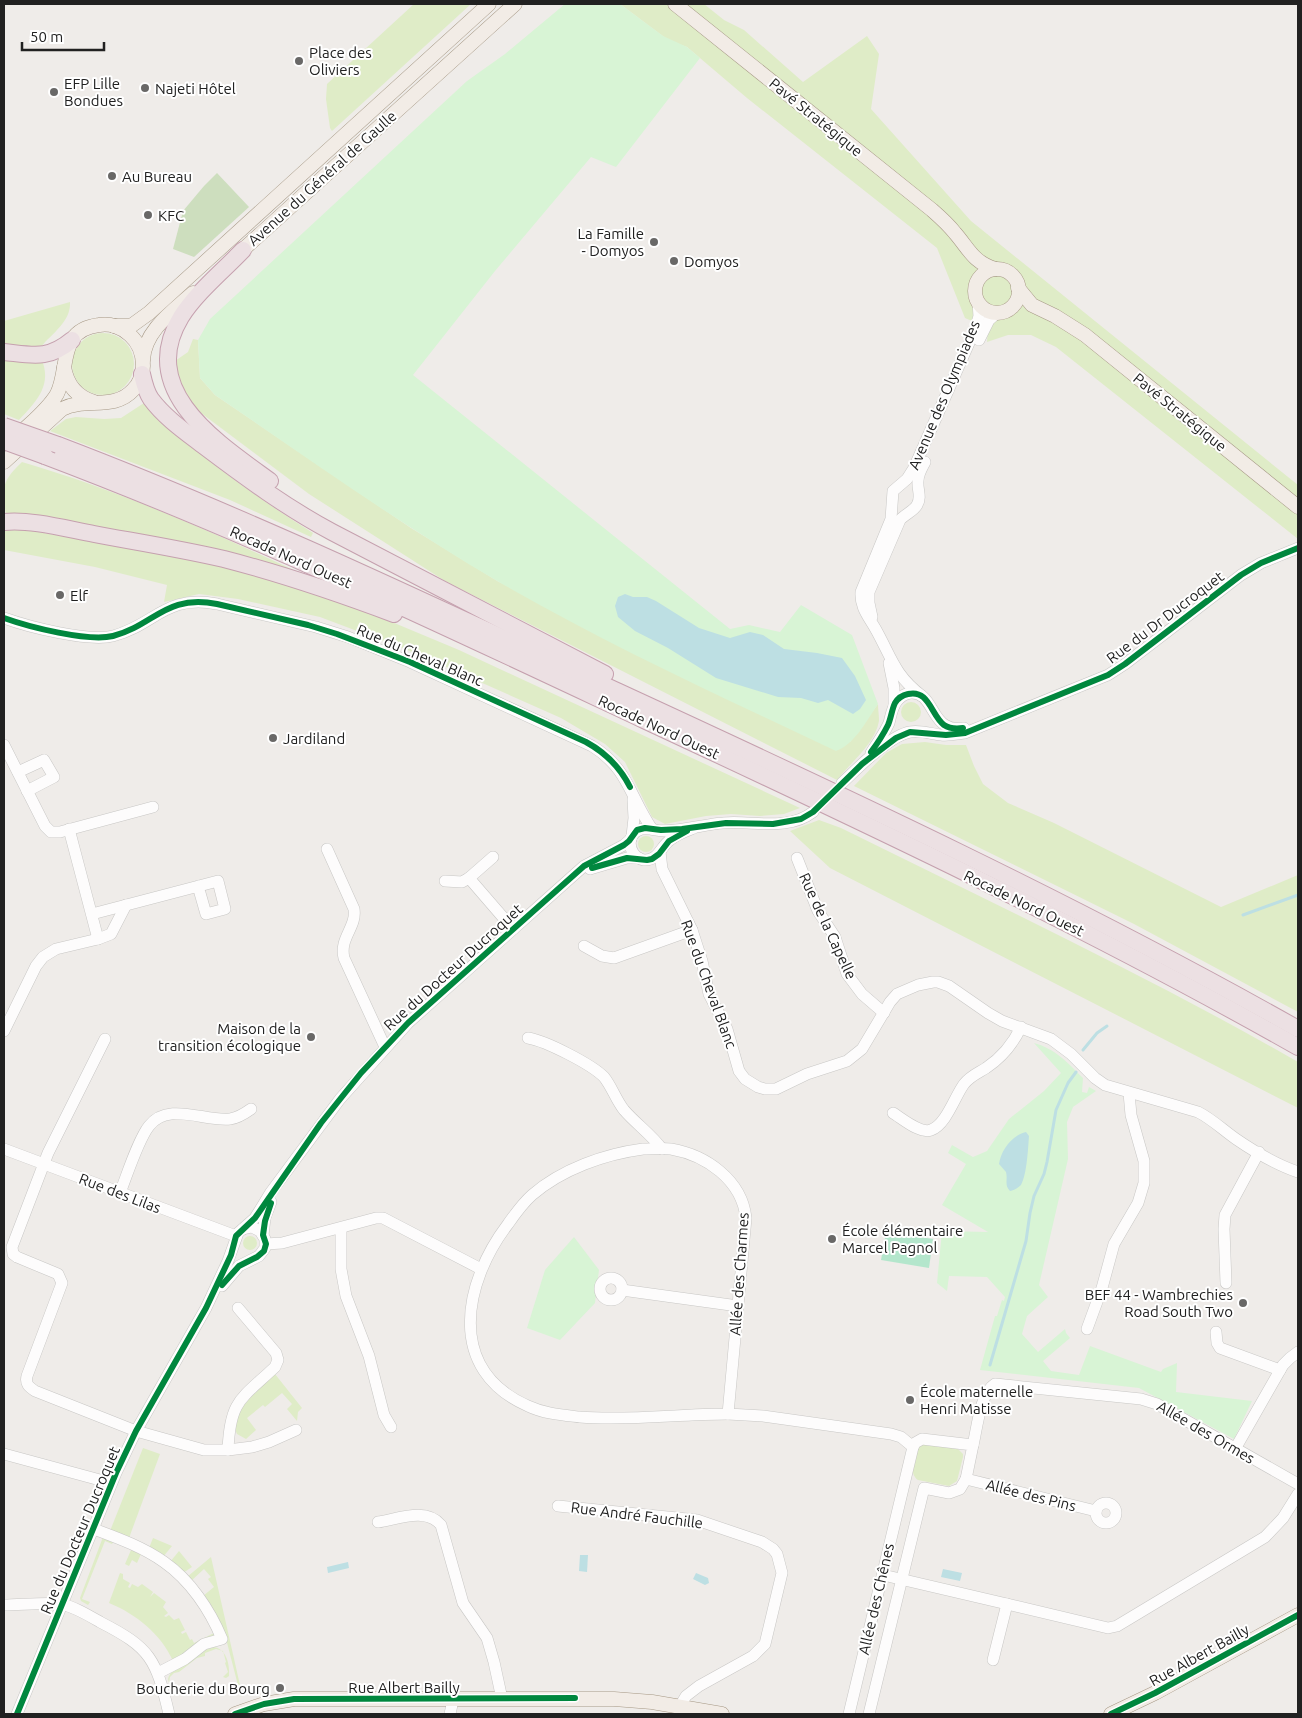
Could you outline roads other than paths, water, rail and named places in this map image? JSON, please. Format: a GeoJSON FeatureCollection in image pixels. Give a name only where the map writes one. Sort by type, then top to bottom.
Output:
{"type":"FeatureCollection","features":[{"type":"Feature","properties":{"kind":"highway"},"geometry":{"type":"LineString","coordinates":[[243,250],[191,303],[180,318],[168,352],[170,374],[178,398],[191,417],[232,452],[319,516],[467,603]]}},
{"type":"Feature","properties":{"kind":"highway"},"geometry":{"type":"LineString","coordinates":[[4,352],[49,354],[64,347],[72,340]]}},
{"type":"Feature","properties":{"kind":"highway"},"geometry":{"type":"LineString","coordinates":[[142,367],[144,383],[149,396],[167,415],[199,442],[266,492],[310,520],[816,783]]}},
{"type":"Feature","properties":{"kind":"highway","name":"Rocade Nord Ouest"},"geometry":{"type":"LineString","coordinates":[[4,426],[194,498],[298,544],[816,783],[1098,921],[1196,972],[1298,1029]]}},
{"type":"Feature","properties":{"kind":"highway","name":"Rocade Nord Ouest"},"geometry":{"type":"LineString","coordinates":[[4,441],[138,492],[265,545],[479,643],[1024,902],[1175,980],[1298,1047]]}},
{"type":"Feature","properties":{"kind":"highway"},"geometry":{"type":"LineString","coordinates":[[4,522],[18,522],[64,529],[225,560],[322,588],[479,643]]}},
{"type":"Feature","properties":{"kind":"main road","name":"Avenue du Général de Gaulle"},"geometry":{"type":"LineString","coordinates":[[114,326],[130,326],[149,313],[489,4]]}},
{"type":"Feature","properties":{"kind":"main road","name":"Avenue du Général de Gaulle"},"geometry":{"type":"LineString","coordinates":[[142,367],[148,338],[175,309],[243,250],[514,4]]}},
{"type":"Feature","properties":{"kind":"main road"},"geometry":{"type":"LineString","coordinates":[[462,50],[487,36],[526,4]]}},
{"type":"Feature","properties":{"kind":"main road"},"geometry":{"type":"LineString","coordinates":[[665,4],[701,24]]}},
{"type":"Feature","properties":{"kind":"main road","name":"Pavé Stratégique"},"geometry":{"type":"LineString","coordinates":[[675,4],[927,206],[954,232],[972,256],[982,264],[995,269]]}},
{"type":"Feature","properties":{"kind":"main road","name":"Pavé Stratégique"},"geometry":{"type":"LineString","coordinates":[[954,232],[971,270],[976,297]]}},
{"type":"Feature","properties":{"kind":"main road"},"geometry":{"type":"LineString","coordinates":[[995,269],[1004,270],[1012,275],[1016,280],[1018,288],[1015,302],[1002,312],[986,310],[976,297],[980,277],[995,269]]}},
{"type":"Feature","properties":{"kind":"main road","name":"Pavé Stratégique"},"geometry":{"type":"LineString","coordinates":[[1018,288],[1027,301],[1061,319],[1085,335],[1298,507]]}},
{"type":"Feature","properties":{"kind":"main road","name":"Pavé Stratégique"},"geometry":{"type":"LineString","coordinates":[[1002,312],[1015,310],[1034,312],[1061,319]]}},
{"type":"Feature","properties":{"kind":"main road"},"geometry":{"type":"LineString","coordinates":[[4,448],[45,410],[52,401],[60,385],[66,353],[72,340],[78,334],[90,327],[104,324],[122,329],[134,338],[139,346],[142,367],[135,387],[125,397],[112,402],[74,404],[62,409],[4,462]]}},
{"type":"Feature","properties":{"kind":"main road"},"geometry":{"type":"LineString","coordinates":[[64,367],[68,381],[76,392],[84,398],[97,403]]}},
{"type":"Feature","properties":{"kind":"main road","name":"Rue Albert Bailly"},"geometry":{"type":"LineString","coordinates":[[1111,1714],[1155,1694],[1298,1615]]}},
{"type":"Feature","properties":{"kind":"main road","name":"Rue Albert Bailly"},"geometry":{"type":"LineString","coordinates":[[235,1714],[264,1704],[294,1699],[614,1699],[652,1702],[722,1714]]}},
{"type":"Feature","properties":{"kind":"street","name":"Avenue des Olympiades"},"geometry":{"type":"LineString","coordinates":[[901,484],[907,479],[914,468],[976,327],[979,316],[976,297]]}},
{"type":"Feature","properties":{"kind":"street","name":"Avenue des Olympiades"},"geometry":{"type":"LineString","coordinates":[[919,492],[919,476],[962,376],[986,325],[991,317],[1002,312]]}},
{"type":"Feature","properties":{"kind":"street"},"geometry":{"type":"LineString","coordinates":[[842,784],[862,764],[892,740],[923,728],[931,716],[928,702],[906,683],[888,656],[861,604],[861,592],[891,519],[893,491],[901,484],[910,484],[919,492],[918,503],[903,516],[896,528],[869,592],[869,606],[875,628]]}},
{"type":"Feature","properties":{"kind":"street"},"geometry":{"type":"LineString","coordinates":[[893,502],[899,509],[910,510]]}},
{"type":"Feature","properties":{"kind":"street","name":"Rue du Dr Ducroquet"},"geometry":{"type":"LineString","coordinates":[[988,722],[1108,675],[1240,575],[1261,563],[1298,548]]}},
{"type":"Feature","properties":{"kind":"street","name":"Rue du Cheval Blanc"},"geometry":{"type":"LineString","coordinates":[[4,618],[77,636],[98,638],[122,633],[174,606],[188,602],[201,602],[316,627],[406,660],[586,742],[612,761],[623,775],[645,818],[654,829]]}},
{"type":"Feature","properties":{"kind":"street"},"geometry":{"type":"LineString","coordinates":[[888,656],[894,688],[894,718],[898,725],[905,730],[942,735],[957,734],[970,731],[988,722]]}},
{"type":"Feature","properties":{"kind":"street"},"geometry":{"type":"LineString","coordinates":[[862,764],[880,739],[899,698],[907,694],[922,696]]}},
{"type":"Feature","properties":{"kind":"street"},"geometry":{"type":"LineString","coordinates":[[930,708],[940,722],[950,728],[965,728],[988,722]]}},
{"type":"Feature","properties":{"kind":"street"},"geometry":{"type":"LineString","coordinates":[[4,745],[48,830],[55,833],[153,807]]}},
{"type":"Feature","properties":{"kind":"street"},"geometry":{"type":"LineString","coordinates":[[18,772],[44,760],[54,777],[27,791]]}},
{"type":"Feature","properties":{"kind":"street","name":"Rue du Cheval Blanc"},"geometry":{"type":"LineString","coordinates":[[630,787],[634,812],[632,837]]}},
{"type":"Feature","properties":{"kind":"street"},"geometry":{"type":"LineString","coordinates":[[662,869],[642,859],[632,851],[632,837],[640,829],[694,828],[726,823],[785,823],[801,819],[813,812]]}},
{"type":"Feature","properties":{"kind":"street"},"geometry":{"type":"LineString","coordinates":[[642,859],[652,859],[672,838],[694,828]]}},
{"type":"Feature","properties":{"kind":"street"},"geometry":{"type":"LineString","coordinates":[[654,829],[662,838],[661,850]]}},
{"type":"Feature","properties":{"kind":"street"},"geometry":{"type":"LineString","coordinates":[[69,830],[98,939]]}},
{"type":"Feature","properties":{"kind":"street","name":"Rue du Docteur Ducroquet"},"geometry":{"type":"LineString","coordinates":[[18,1714],[111,1483],[136,1431],[206,1308],[237,1237],[254,1218],[340,1099],[408,1023],[588,863],[624,845],[632,837]]}},
{"type":"Feature","properties":{"kind":"street"},"geometry":{"type":"LineString","coordinates":[[327,849],[354,909],[354,917],[344,941],[344,958],[385,1047]]}},
{"type":"Feature","properties":{"kind":"street","name":"Rue du Cheval Blanc"},"geometry":{"type":"LineString","coordinates":[[661,850],[662,869],[692,930],[702,961],[709,994],[727,1029],[739,1071],[745,1079],[758,1087],[765,1090],[776,1089],[807,1074],[847,1062],[862,1049],[893,998],[902,990],[938,982],[949,986],[994,1017],[1045,1036],[1058,1043],[1102,1084],[1198,1112],[1211,1119],[1236,1139],[1298,1172]]}},
{"type":"Feature","properties":{"kind":"street"},"geometry":{"type":"LineString","coordinates":[[445,881],[462,882],[493,857]]}},
{"type":"Feature","properties":{"kind":"street","name":"Rue du Docteur Ducroquet"},"geometry":{"type":"LineString","coordinates":[[570,879],[601,865],[627,858],[642,859]]}},
{"type":"Feature","properties":{"kind":"street","name":"Rue de la Capelle"},"geometry":{"type":"LineString","coordinates":[[797,858],[818,911],[835,937],[847,974],[862,994],[884,1013]]}},
{"type":"Feature","properties":{"kind":"street","name":"Rue du Docteur Ducroquet"},"geometry":{"type":"LineString","coordinates":[[469,878],[513,929]]}},
{"type":"Feature","properties":{"kind":"street"},"geometry":{"type":"LineString","coordinates":[[92,914],[198,886]]}},
{"type":"Feature","properties":{"kind":"street"},"geometry":{"type":"LineString","coordinates":[[4,1030],[36,966],[43,957],[56,950],[111,934],[114,932],[126,905]]}},
{"type":"Feature","properties":{"kind":"street"},"geometry":{"type":"LineString","coordinates":[[584,946],[605,958],[614,958],[692,930]]}},
{"type":"Feature","properties":{"kind":"street"},"geometry":{"type":"LineString","coordinates":[[893,1113],[923,1130],[936,1128],[966,1081],[996,1060],[1011,1044],[1021,1027]]}},
{"type":"Feature","properties":{"kind":"street"},"geometry":{"type":"LineString","coordinates":[[528,1038],[545,1042],[598,1073],[607,1082],[624,1110],[651,1134],[662,1149]]}},
{"type":"Feature","properties":{"kind":"street"},"geometry":{"type":"LineString","coordinates":[[104,1039],[44,1164],[12,1251],[17,1257],[58,1274],[62,1282],[26,1381],[36,1391],[136,1431],[196,1449],[228,1450],[261,1445],[296,1430]]}},
{"type":"Feature","properties":{"kind":"street"},"geometry":{"type":"LineString","coordinates":[[1087,1329],[1102,1288],[1114,1244],[1138,1203],[1144,1183],[1144,1161],[1131,1115],[1129,1093]]}},
{"type":"Feature","properties":{"kind":"street"},"geometry":{"type":"LineString","coordinates":[[120,1193],[146,1130],[158,1118],[164,1115],[179,1114],[214,1119],[230,1119],[242,1115],[251,1109]]}},
{"type":"Feature","properties":{"kind":"street","name":"Rue des Lilas"},"geometry":{"type":"LineString","coordinates":[[4,1149],[237,1237]]}},
{"type":"Feature","properties":{"kind":"street","name":"Allée des Charmes"},"geometry":{"type":"LineString","coordinates":[[728,1414],[746,1218],[741,1197],[729,1179],[713,1167],[686,1153],[662,1149],[634,1150],[599,1159],[573,1169],[533,1194],[496,1238],[481,1269],[473,1293],[470,1314],[473,1344],[480,1364],[488,1378],[518,1401],[545,1412],[596,1418],[632,1419],[728,1414],[762,1416],[891,1434],[901,1437],[913,1447]]}},
{"type":"Feature","properties":{"kind":"street"},"geometry":{"type":"LineString","coordinates":[[1226,1283],[1224,1229],[1226,1215],[1259,1152]]}},
{"type":"Feature","properties":{"kind":"street","name":"Rue du Docteur Ducroquet"},"geometry":{"type":"LineString","coordinates":[[264,1239],[267,1213],[285,1174]]}},
{"type":"Feature","properties":{"kind":"street"},"geometry":{"type":"LineString","coordinates":[[264,1239],[262,1253],[252,1259],[241,1256],[236,1251],[237,1237],[254,1228],[264,1239],[278,1244],[376,1218],[383,1218],[481,1269]]}},
{"type":"Feature","properties":{"kind":"street"},"geometry":{"type":"LineString","coordinates":[[341,1228],[341,1269],[346,1296],[369,1356],[384,1415],[391,1427]]}},
{"type":"Feature","properties":{"kind":"street","name":"Rue du Docteur Ducroquet"},"geometry":{"type":"LineString","coordinates":[[206,1308],[235,1269],[252,1259]]}},
{"type":"Feature","properties":{"kind":"street"},"geometry":{"type":"LineString","coordinates":[[622,1290],[738,1306]]}},
{"type":"Feature","properties":{"kind":"street"},"geometry":{"type":"LineString","coordinates":[[228,1450],[230,1422],[234,1409],[243,1396],[275,1367],[278,1360],[276,1353],[238,1308]]}},
{"type":"Feature","properties":{"kind":"street"},"geometry":{"type":"LineString","coordinates":[[1216,1332],[1216,1343],[1220,1348],[1280,1370]]}},
{"type":"Feature","properties":{"kind":"street"},"geometry":{"type":"LineString","coordinates":[[1234,1449],[1280,1370],[1295,1357]]}},
{"type":"Feature","properties":{"kind":"street","name":"Allée des Ormes"},"geometry":{"type":"LineString","coordinates":[[973,1445],[986,1393],[991,1386],[999,1384],[1146,1400],[1298,1484]]}},
{"type":"Feature","properties":{"kind":"street"},"geometry":{"type":"LineString","coordinates":[[903,1483],[948,1493],[960,1489],[966,1479],[973,1445],[922,1439],[914,1443],[913,1447]]}},
{"type":"Feature","properties":{"kind":"street","name":"Allée des Chênes"},"geometry":{"type":"LineString","coordinates":[[849,1714],[913,1447]]}},
{"type":"Feature","properties":{"kind":"street"},"geometry":{"type":"LineString","coordinates":[[4,1454],[111,1483]]}},
{"type":"Feature","properties":{"kind":"street","name":"Allée des Pins"},"geometry":{"type":"LineString","coordinates":[[966,1479],[1096,1511]]}},
{"type":"Feature","properties":{"kind":"street","name":"Allée des Chênes"},"geometry":{"type":"LineString","coordinates":[[869,1714],[924,1488]]}},
{"type":"Feature","properties":{"kind":"street"},"geometry":{"type":"LineString","coordinates":[[883,1576],[1108,1628],[1117,1626],[1265,1537],[1294,1511],[1298,1494]]}},
{"type":"Feature","properties":{"kind":"street","name":"Rue André Fauchille"},"geometry":{"type":"LineString","coordinates":[[558,1506],[697,1520],[762,1542],[777,1554],[782,1573],[765,1644],[753,1656],[699,1686],[686,1696],[680,1706]]}},
{"type":"Feature","properties":{"kind":"street"},"geometry":{"type":"LineString","coordinates":[[378,1522],[421,1515],[432,1518],[441,1525],[463,1603],[487,1638],[502,1699]]}},
{"type":"Feature","properties":{"kind":"street"},"geometry":{"type":"LineString","coordinates":[[94,1529],[135,1546],[164,1562],[178,1574],[201,1601],[217,1627],[222,1639],[204,1644],[185,1659],[158,1673]]}},
{"type":"Feature","properties":{"kind":"street"},"geometry":{"type":"LineString","coordinates":[[993,1660],[1007,1604]]}},
{"type":"Feature","properties":{"kind":"street"},"geometry":{"type":"LineString","coordinates":[[4,1605],[63,1605],[74,1608],[127,1636],[149,1656],[158,1673],[169,1714]]}},
{"type":"Feature","properties":{"kind":"street"},"geometry":{"type":"LineString","coordinates":[[450,1714],[453,1700]]}},
{"type":"Feature","properties":{"kind":"water"},"geometry":{"type":"Polygon","coordinates":[[[625,594],[633,597],[647,597],[699,628],[730,638],[750,632],[763,635],[784,649],[842,658],[855,676],[866,700],[860,709],[853,714],[828,700],[818,703],[801,698],[778,697],[716,678],[668,648],[635,631],[618,617],[615,606],[618,597],[625,594]]]}},
{"type":"Feature","properties":{"kind":"water"},"geometry":{"type":"Polygon","coordinates":[[[1026,1132],[1029,1136],[1025,1175],[1021,1185],[1010,1191],[1008,1189],[1006,1172],[999,1164],[1000,1159],[1008,1144],[1016,1136],[1026,1132]]]}},
{"type":"Feature","properties":{"kind":"water"},"geometry":{"type":"Polygon","coordinates":[[[580,1555],[588,1555],[587,1572],[579,1571],[580,1555]]]}},
{"type":"Feature","properties":{"kind":"water"},"geometry":{"type":"Polygon","coordinates":[[[348,1562],[349,1568],[328,1573],[327,1567],[348,1562]]]}},
{"type":"Feature","properties":{"kind":"water"},"geometry":{"type":"Polygon","coordinates":[[[943,1569],[962,1573],[960,1581],[941,1577],[943,1569]]]}},
{"type":"Feature","properties":{"kind":"water"},"geometry":{"type":"Polygon","coordinates":[[[696,1573],[708,1578],[709,1583],[705,1585],[693,1579],[696,1573]]]}},
{"type":"Feature","properties":{"kind":"waterway"},"geometry":{"type":"LineString","coordinates":[[1243,915],[1298,895]]}},
{"type":"Feature","properties":{"kind":"waterway"},"geometry":{"type":"LineString","coordinates":[[1083,1050],[1097,1033],[1107,1026]]}},
{"type":"Feature","properties":{"kind":"waterway"},"geometry":{"type":"LineString","coordinates":[[990,1365],[1026,1241],[1034,1196],[1044,1174],[1056,1110],[1068,1083],[1076,1072]]}},
{"type":"Feature","properties":{"kind":"place","name":"Place des Oliviers"},"geometry":{"type":"Point","coordinates":[299,61]}},
{"type":"Feature","properties":{"kind":"place","name":"Najeti Hôtel"},"geometry":{"type":"Point","coordinates":[145,88]}},
{"type":"Feature","properties":{"kind":"place","name":"EFP Lille Bondues"},"geometry":{"type":"Point","coordinates":[54,92]}},
{"type":"Feature","properties":{"kind":"place","name":"Au Bureau"},"geometry":{"type":"Point","coordinates":[112,176]}},
{"type":"Feature","properties":{"kind":"place","name":"KFC"},"geometry":{"type":"Point","coordinates":[148,215]}},
{"type":"Feature","properties":{"kind":"place","name":"La Famille - Domyos"},"geometry":{"type":"Point","coordinates":[654,242]}},
{"type":"Feature","properties":{"kind":"place","name":"Domyos"},"geometry":{"type":"Point","coordinates":[674,261]}},
{"type":"Feature","properties":{"kind":"place","name":"Elf"},"geometry":{"type":"Point","coordinates":[60,595]}},
{"type":"Feature","properties":{"kind":"place","name":"Jardiland"},"geometry":{"type":"Point","coordinates":[273,738]}},
{"type":"Feature","properties":{"kind":"place","name":"Maison de la transition écologique"},"geometry":{"type":"Point","coordinates":[311,1037]}},
{"type":"Feature","properties":{"kind":"place","name":"École élémentaire Marcel Pagnol"},"geometry":{"type":"Point","coordinates":[832,1239]}},
{"type":"Feature","properties":{"kind":"place","name":"BEF 44 - Wambrechies Road South Two"},"geometry":{"type":"Point","coordinates":[1243,1303]}},
{"type":"Feature","properties":{"kind":"place","name":"École maternelle Henri Matisse"},"geometry":{"type":"Point","coordinates":[910,1400]}},
{"type":"Feature","properties":{"kind":"place","name":"Boucherie du Bourg"},"geometry":{"type":"Point","coordinates":[280,1688]}}]}
